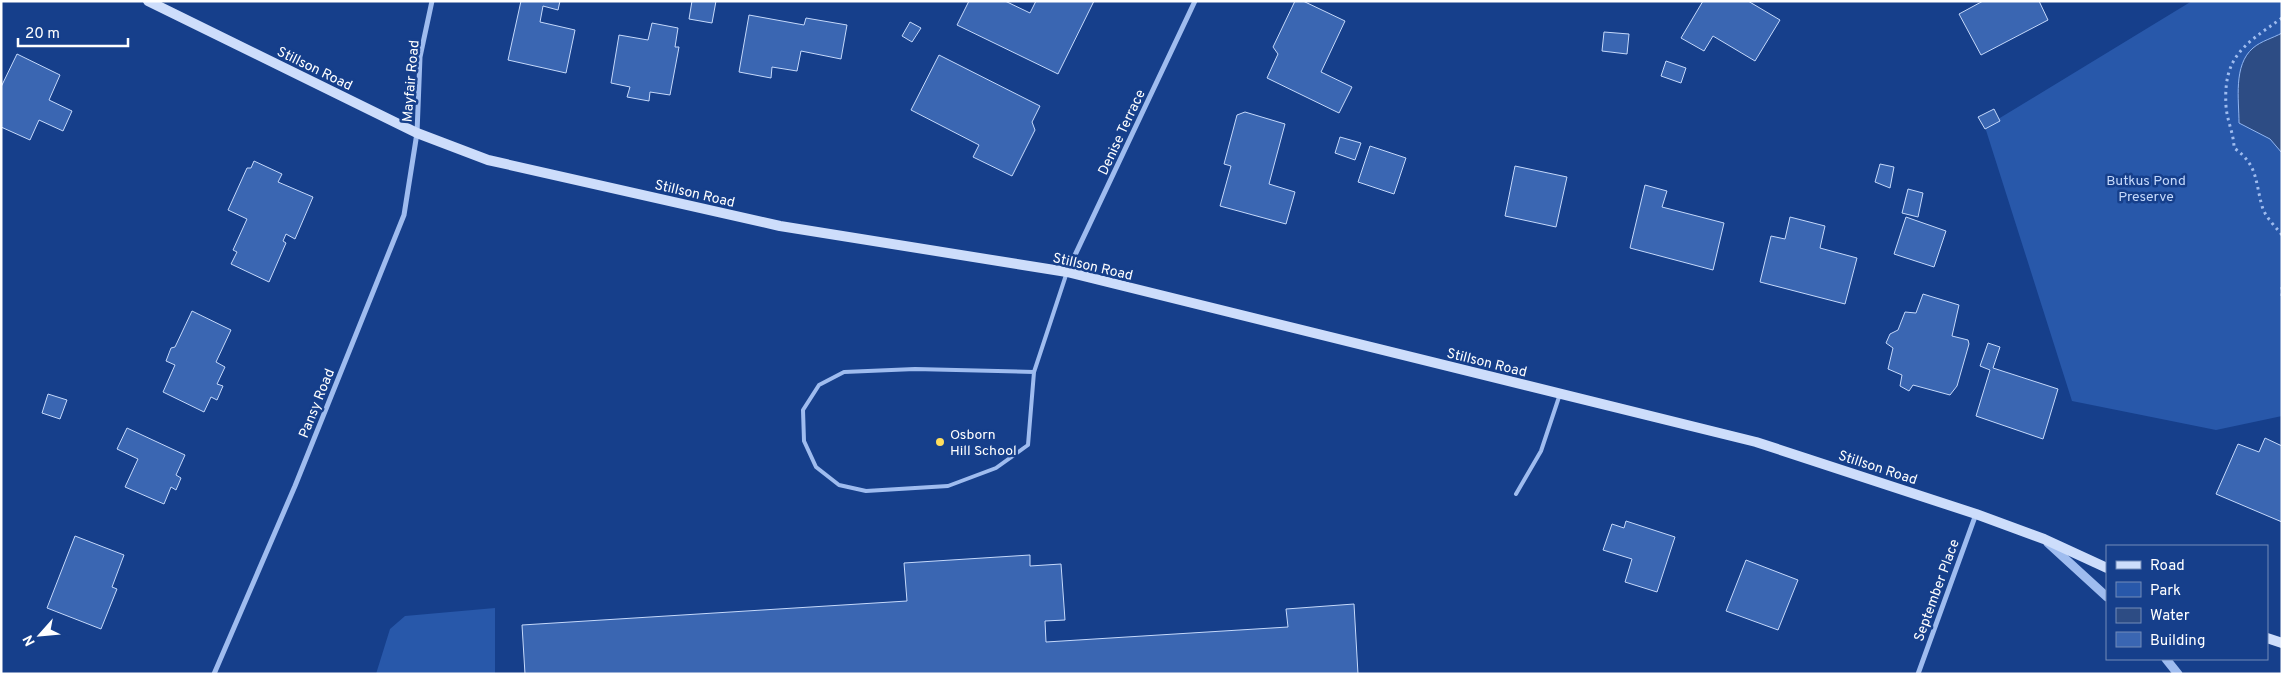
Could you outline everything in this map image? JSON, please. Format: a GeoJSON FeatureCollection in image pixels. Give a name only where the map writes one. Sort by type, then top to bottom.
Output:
{"type":"FeatureCollection","features":[{"type":"Feature","properties":{"kind":"main road","name":"Stillson Road"},"geometry":{"type":"LineString","coordinates":[[148,1],[417,133],[488,160],[780,226],[1067,272],[1756,442],[1976,514],[2044,539],[2106,568]]}},
{"type":"Feature","properties":{"kind":"main road"},"geometry":{"type":"LineString","coordinates":[[2268,638],[2282,643]]}},
{"type":"Feature","properties":{"kind":"street","name":"Mayfair Road"},"geometry":{"type":"LineString","coordinates":[[417,133],[420,57],[432,1]]}},
{"type":"Feature","properties":{"kind":"street","name":"Denise Terrace"},"geometry":{"type":"LineString","coordinates":[[1067,272],[1195,1]]}},
{"type":"Feature","properties":{"kind":"street","name":"Pansy Road"},"geometry":{"type":"LineString","coordinates":[[214,674],[295,486],[404,215],[417,133]]}},
{"type":"Feature","properties":{"kind":"street","name":"September Place"},"geometry":{"type":"LineString","coordinates":[[1918,674],[1976,514]]}},
{"type":"Feature","properties":{"kind":"street","name":"Stillson Road"},"geometry":{"type":"LineString","coordinates":[[2044,539],[2106,596]]}},
{"type":"Feature","properties":{"kind":"street"},"geometry":{"type":"LineString","coordinates":[[2167,660],[2178,674]]}},
{"type":"Feature","properties":{"kind":"lane"},"geometry":{"type":"LineString","coordinates":[[1034,372],[915,369],[844,372],[819,385],[803,410],[804,441],[816,467],[838,485],[866,491],[948,486],[996,468],[1028,445],[1034,372],[1067,272]]}},
{"type":"Feature","properties":{"kind":"lane"},"geometry":{"type":"LineString","coordinates":[[1516,494],[1542,451],[1560,394]]}},
{"type":"Feature","properties":{"kind":"path"},"geometry":{"type":"LineString","coordinates":[[2282,18],[2235,55],[2226,77],[2226,100],[2234,148],[2244,155],[2257,176],[2262,206],[2266,216],[2282,235]]}},
{"type":"Feature","properties":{"kind":"path"},"geometry":{"type":"LineString","coordinates":[[2282,287],[2282,296]]}},
{"type":"Feature","properties":{"kind":"green space","name":"Butkus Pond Preserve"},"geometry":{"type":"Polygon","coordinates":[[[2192,1],[2282,1],[2282,416],[2216,430],[2072,401],[1985,127],[2192,1]]]}},
{"type":"Feature","properties":{"kind":"green space"},"geometry":{"type":"Polygon","coordinates":[[[495,608],[495,674],[376,674],[390,629],[405,616],[495,608]]]}},
{"type":"Feature","properties":{"kind":"water"},"geometry":{"type":"Polygon","coordinates":[[[2282,33],[2282,153],[2270,139],[2239,123],[2238,83],[2242,64],[2253,48],[2263,41],[2282,33]]]}},
{"type":"Feature","properties":{"kind":"building"},"geometry":{"type":"Polygon","coordinates":[[[521,1],[560,1],[558,10],[543,6],[540,22],[575,30],[566,73],[508,60],[521,1]]]}},
{"type":"Feature","properties":{"kind":"building"},"geometry":{"type":"Polygon","coordinates":[[[692,1],[716,1],[712,23],[689,19],[692,1]]]}},
{"type":"Feature","properties":{"kind":"building"},"geometry":{"type":"Polygon","coordinates":[[[969,1],[1005,1],[1030,13],[1036,1],[1094,1],[1058,74],[957,25],[969,1]]]}},
{"type":"Feature","properties":{"kind":"building"},"geometry":{"type":"Polygon","coordinates":[[[1295,1],[1303,1],[1345,21],[1321,72],[1352,87],[1339,113],[1267,78],[1278,54],[1273,47],[1295,1]]]}},
{"type":"Feature","properties":{"kind":"building"},"geometry":{"type":"Polygon","coordinates":[[[1703,1],[1748,1],[1780,20],[1755,61],[1713,36],[1704,51],[1681,38],[1703,1]]]}},
{"type":"Feature","properties":{"kind":"building"},"geometry":{"type":"Polygon","coordinates":[[[1983,1],[2039,1],[2048,20],[1981,55],[1959,14],[1983,1]]]}},
{"type":"Feature","properties":{"kind":"building"},"geometry":{"type":"Polygon","coordinates":[[[749,15],[804,25],[806,18],[847,25],[841,59],[801,51],[797,71],[772,67],[771,78],[739,72],[749,15]]]}},
{"type":"Feature","properties":{"kind":"building"},"geometry":{"type":"Polygon","coordinates":[[[910,22],[921,28],[912,42],[902,36],[910,22]]]}},
{"type":"Feature","properties":{"kind":"building"},"geometry":{"type":"Polygon","coordinates":[[[652,23],[678,28],[675,47],[679,47],[670,95],[650,92],[649,101],[627,97],[630,87],[611,83],[619,35],[648,40],[652,23]]]}},
{"type":"Feature","properties":{"kind":"building"},"geometry":{"type":"Polygon","coordinates":[[[1604,32],[1629,34],[1627,54],[1602,51],[1604,32]]]}},
{"type":"Feature","properties":{"kind":"building"},"geometry":{"type":"Polygon","coordinates":[[[17,54],[60,75],[49,100],[72,111],[63,131],[39,120],[30,140],[1,127],[1,87],[17,54]]]}},
{"type":"Feature","properties":{"kind":"building"},"geometry":{"type":"Polygon","coordinates":[[[939,55],[1040,106],[1032,122],[1035,130],[1012,176],[973,157],[979,145],[911,110],[939,55]]]}},
{"type":"Feature","properties":{"kind":"building"},"geometry":{"type":"Polygon","coordinates":[[[1666,61],[1686,68],[1681,83],[1661,76],[1666,61]]]}},
{"type":"Feature","properties":{"kind":"building"},"geometry":{"type":"Polygon","coordinates":[[[1994,109],[2000,121],[1985,129],[1978,117],[1994,109]]]}},
{"type":"Feature","properties":{"kind":"building"},"geometry":{"type":"Polygon","coordinates":[[[1245,112],[1285,124],[1269,184],[1295,192],[1286,224],[1220,206],[1231,166],[1224,164],[1237,115],[1245,112]]]}},
{"type":"Feature","properties":{"kind":"building"},"geometry":{"type":"Polygon","coordinates":[[[1340,137],[1361,143],[1355,160],[1335,153],[1340,137]]]}},
{"type":"Feature","properties":{"kind":"building"},"geometry":{"type":"Polygon","coordinates":[[[1370,146],[1406,158],[1394,194],[1358,182],[1370,146]]]}},
{"type":"Feature","properties":{"kind":"building"},"geometry":{"type":"Polygon","coordinates":[[[254,161],[282,174],[278,182],[313,197],[295,239],[286,234],[283,241],[286,243],[269,282],[231,264],[237,252],[233,250],[247,219],[228,210],[247,168],[251,168],[254,161]]]}},
{"type":"Feature","properties":{"kind":"building"},"geometry":{"type":"Polygon","coordinates":[[[1880,164],[1894,167],[1890,188],[1875,182],[1880,164]]]}},
{"type":"Feature","properties":{"kind":"building"},"geometry":{"type":"Polygon","coordinates":[[[1515,166],[1567,177],[1556,227],[1505,216],[1515,166]]]}},
{"type":"Feature","properties":{"kind":"building"},"geometry":{"type":"Polygon","coordinates":[[[1645,185],[1667,191],[1662,207],[1724,223],[1713,270],[1630,248],[1645,185]]]}},
{"type":"Feature","properties":{"kind":"building"},"geometry":{"type":"Polygon","coordinates":[[[1908,189],[1923,193],[1918,217],[1902,213],[1908,189]]]}},
{"type":"Feature","properties":{"kind":"building"},"geometry":{"type":"Polygon","coordinates":[[[1790,217],[1825,226],[1820,248],[1857,258],[1845,304],[1760,282],[1771,236],[1785,239],[1790,217]]]}},
{"type":"Feature","properties":{"kind":"building"},"geometry":{"type":"Polygon","coordinates":[[[1906,217],[1946,231],[1934,267],[1894,254],[1906,217]]]}},
{"type":"Feature","properties":{"kind":"building"},"geometry":{"type":"Polygon","coordinates":[[[1923,294],[1959,305],[1952,336],[1968,340],[1969,344],[1957,386],[1950,395],[1913,385],[1909,391],[1900,386],[1902,375],[1888,369],[1893,348],[1886,343],[1890,334],[1898,330],[1905,312],[1916,313],[1923,294]]]}},
{"type":"Feature","properties":{"kind":"building"},"geometry":{"type":"Polygon","coordinates":[[[192,311],[231,330],[216,362],[225,367],[217,384],[223,386],[217,400],[211,397],[204,412],[163,392],[175,365],[166,361],[171,348],[175,347],[192,311]]]}},
{"type":"Feature","properties":{"kind":"building"},"geometry":{"type":"Polygon","coordinates":[[[1988,343],[2000,347],[1993,368],[2058,389],[2043,439],[1976,416],[1990,370],[1980,366],[1988,343]]]}},
{"type":"Feature","properties":{"kind":"building"},"geometry":{"type":"Polygon","coordinates":[[[48,394],[67,400],[60,419],[42,413],[48,394]]]}},
{"type":"Feature","properties":{"kind":"building"},"geometry":{"type":"Polygon","coordinates":[[[127,428],[185,455],[176,475],[181,478],[176,490],[171,487],[164,504],[125,487],[138,459],[117,449],[127,428]]]}},
{"type":"Feature","properties":{"kind":"building"},"geometry":{"type":"Polygon","coordinates":[[[2265,438],[2282,446],[2282,522],[2216,494],[2238,444],[2259,452],[2265,438]]]}},
{"type":"Feature","properties":{"kind":"building"},"geometry":{"type":"Polygon","coordinates":[[[1626,521],[1675,537],[1657,592],[1625,582],[1632,559],[1603,550],[1612,524],[1624,528],[1626,521]]]}},
{"type":"Feature","properties":{"kind":"building"},"geometry":{"type":"Polygon","coordinates":[[[75,536],[124,555],[112,587],[117,589],[101,629],[47,608],[75,536]]]}},
{"type":"Feature","properties":{"kind":"building"},"geometry":{"type":"Polygon","coordinates":[[[1030,555],[1030,566],[1061,564],[1065,620],[1045,621],[1046,642],[1288,627],[1286,609],[1354,604],[1358,674],[525,674],[522,625],[907,601],[904,563],[1030,555]]]}},
{"type":"Feature","properties":{"kind":"building"},"geometry":{"type":"Polygon","coordinates":[[[1746,560],[1798,580],[1778,630],[1726,611],[1746,560]]]}},
{"type":"Feature","properties":{"kind":"place","name":"Osborn Hill School"},"geometry":{"type":"Point","coordinates":[940,442]}}]}
